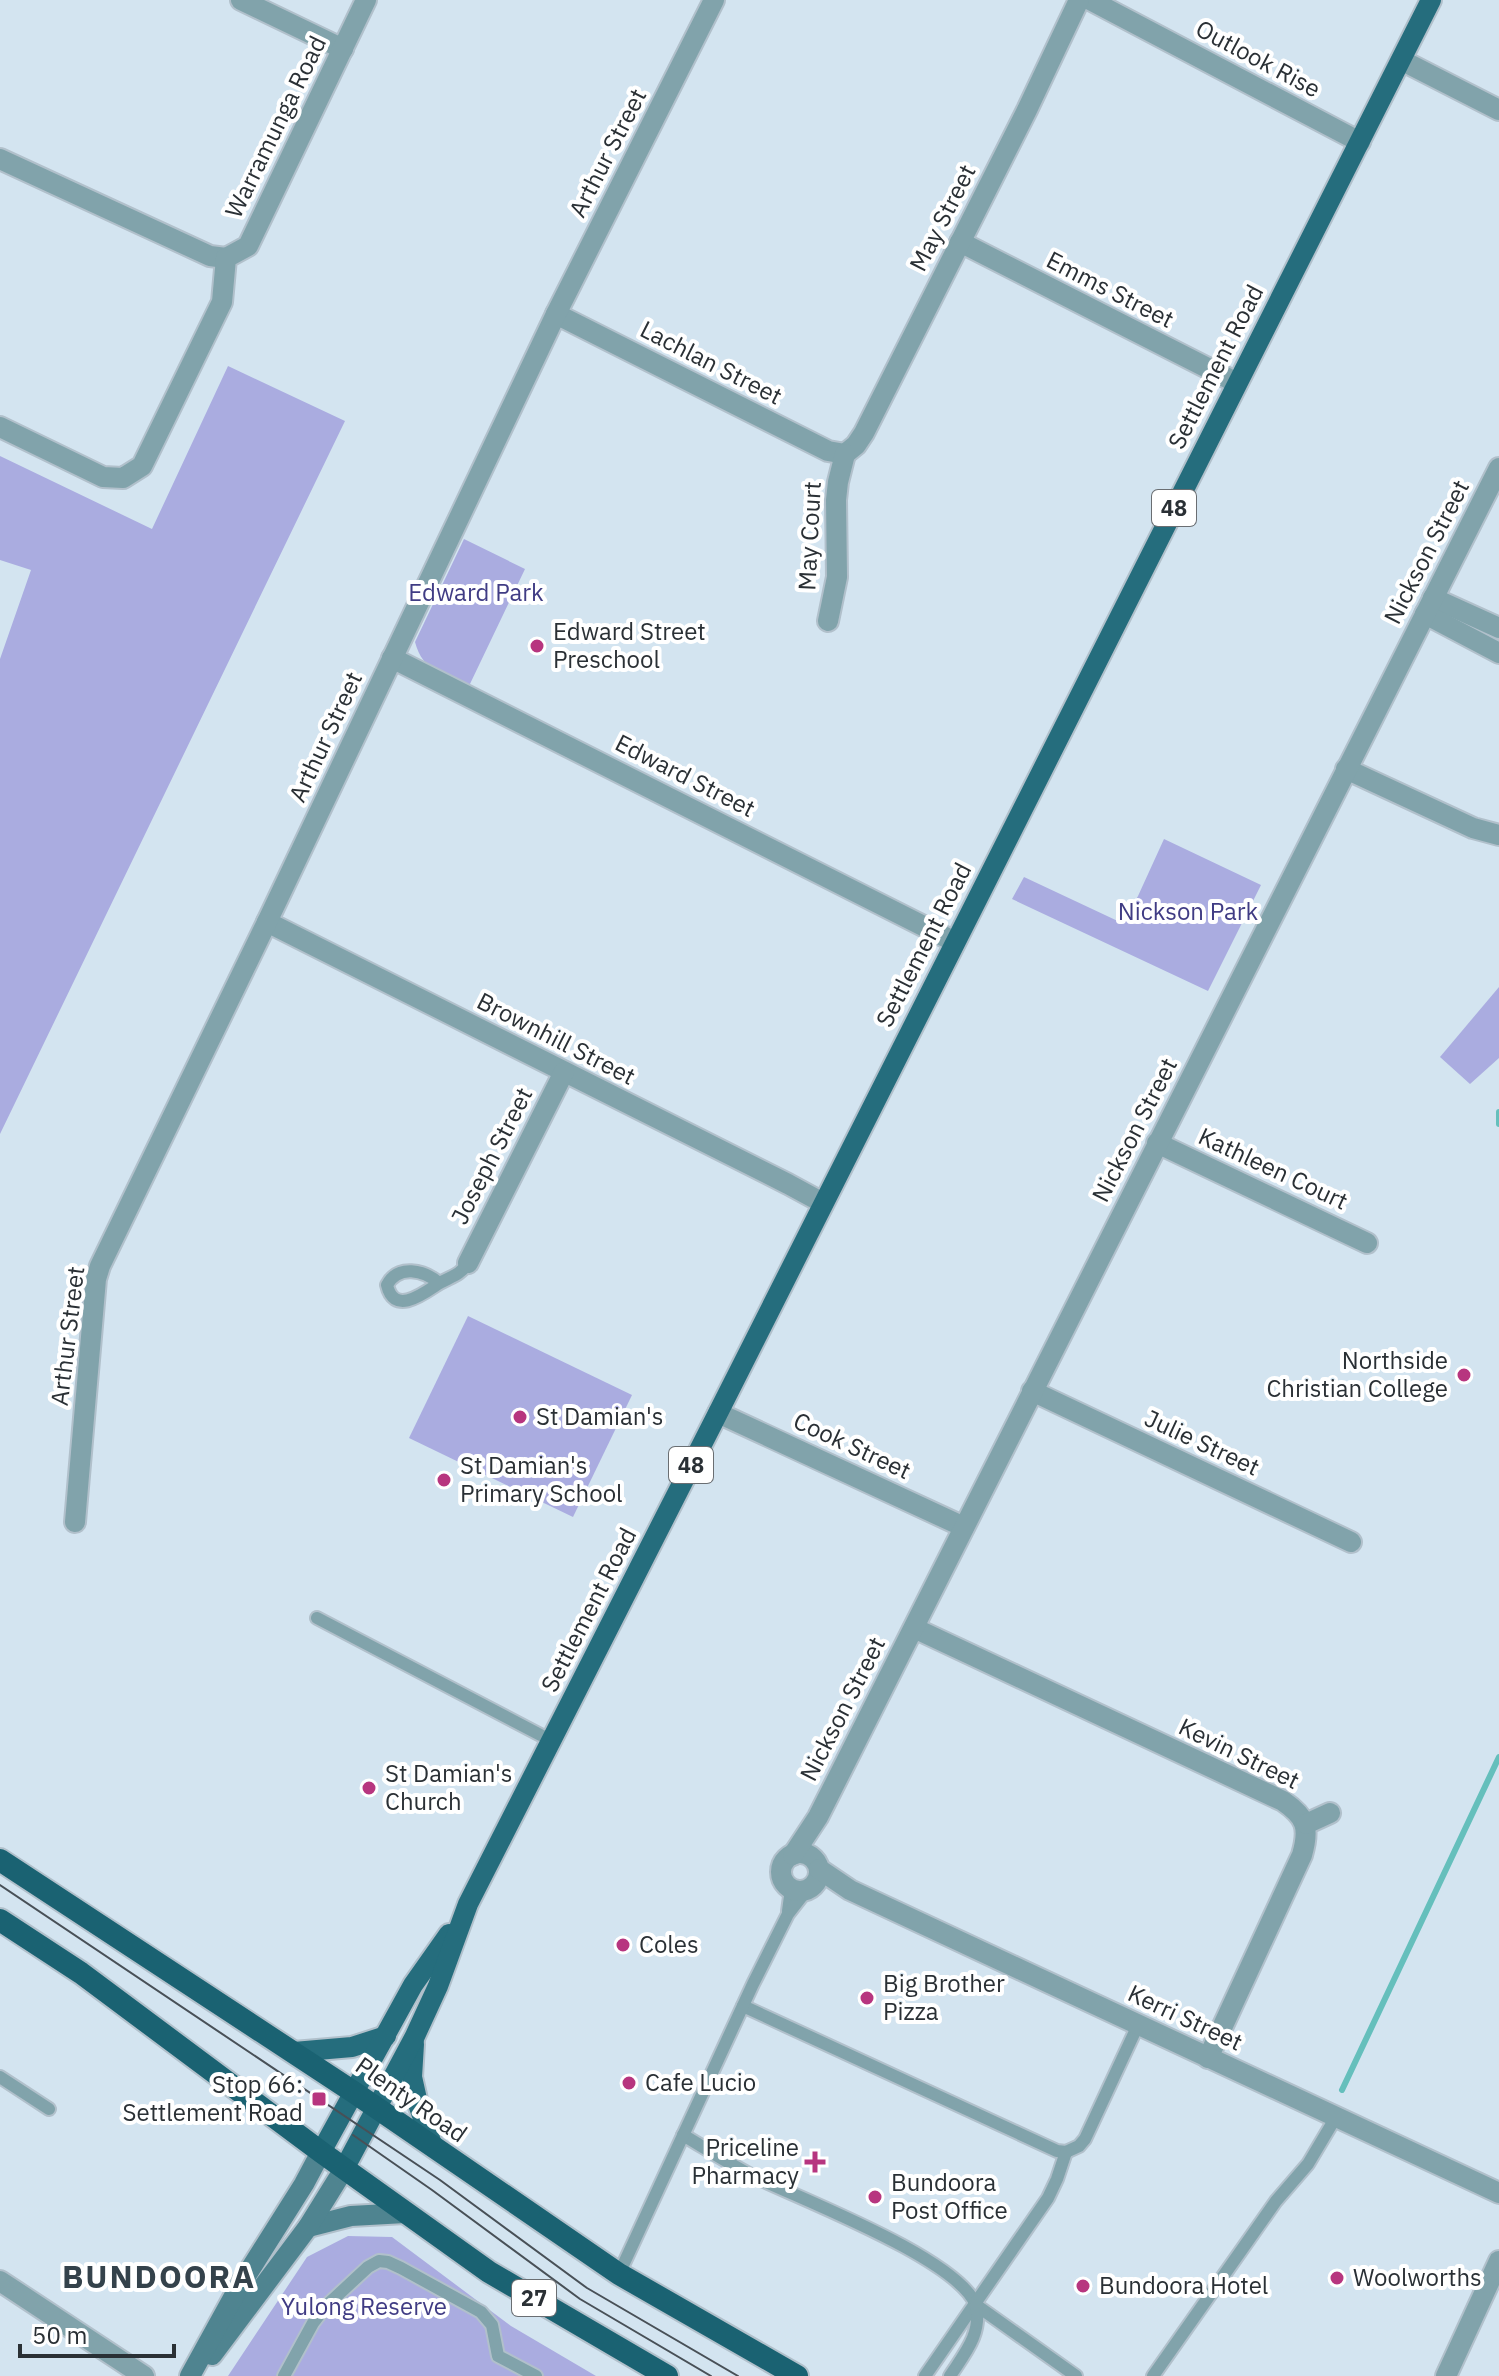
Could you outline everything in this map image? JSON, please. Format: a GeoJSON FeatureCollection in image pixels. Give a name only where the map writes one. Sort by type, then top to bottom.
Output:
{"type":"FeatureCollection","features":[{"type":"Feature","properties":{"kind":"highway","name":"Plenty Road"},"geometry":{"type":"LineString","coordinates":[[0,1860],[294,2052],[619,2274],[797,2376]]}},
{"type":"Feature","properties":{"kind":"highway","name":"27"},"geometry":{"type":"LineString","coordinates":[[0,1920],[81,1973],[344,2169],[489,2272],[667,2376]]}},
{"type":"Feature","properties":{"kind":"highway"},"geometry":{"type":"LineString","coordinates":[[749,2349],[775,2376]]}},
{"type":"Feature","properties":{"kind":"main road","name":"Settlement Road"},"geometry":{"type":"LineString","coordinates":[[321,2152],[413,1985],[463,1914],[1431,0]]}},
{"type":"Feature","properties":{"kind":"main road","name":"Settlement Road"},"geometry":{"type":"LineString","coordinates":[[344,2169],[415,2036],[438,1986],[463,1914]]}},
{"type":"Feature","properties":{"kind":"main road"},"geometry":{"type":"LineString","coordinates":[[294,2052],[352,2047],[386,2036]]}},
{"type":"Feature","properties":{"kind":"main road"},"geometry":{"type":"LineString","coordinates":[[415,2036],[412,2077],[433,2147]]}},
{"type":"Feature","properties":{"kind":"main road"},"geometry":{"type":"LineString","coordinates":[[193,2376],[239,2287],[321,2152]]}},
{"type":"Feature","properties":{"kind":"main road"},"geometry":{"type":"LineString","coordinates":[[193,2376],[240,2320],[308,2227],[344,2169]]}},
{"type":"Feature","properties":{"kind":"main road"},"geometry":{"type":"LineString","coordinates":[[308,2227],[351,2216],[405,2213]]}},
{"type":"Feature","properties":{"kind":"street"},"geometry":{"type":"LineString","coordinates":[[241,0],[343,49]]}},
{"type":"Feature","properties":{"kind":"street","name":"Warramunga Road"},"geometry":{"type":"LineString","coordinates":[[226,258],[248,246],[366,0]]}},
{"type":"Feature","properties":{"kind":"street","name":"Arthur Street"},"geometry":{"type":"LineString","coordinates":[[75,1522],[96,1279],[100,1266],[556,314],[714,0]]}},
{"type":"Feature","properties":{"kind":"street","name":"May Street"},"geometry":{"type":"LineString","coordinates":[[845,454],[864,433],[1079,0]]}},
{"type":"Feature","properties":{"kind":"street","name":"Outlook Rise"},"geometry":{"type":"LineString","coordinates":[[1090,0],[1360,142]]}},
{"type":"Feature","properties":{"kind":"street"},"geometry":{"type":"LineString","coordinates":[[1401,60],[1499,110]]}},
{"type":"Feature","properties":{"kind":"street"},"geometry":{"type":"LineString","coordinates":[[0,159],[210,256],[226,258],[222,302],[142,466],[123,478],[103,477],[0,427]]}},
{"type":"Feature","properties":{"kind":"street","name":"Emms Street"},"geometry":{"type":"LineString","coordinates":[[960,242],[1237,383]]}},
{"type":"Feature","properties":{"kind":"street","name":"Lachlan Street"},"geometry":{"type":"LineString","coordinates":[[556,314],[828,451],[845,454]]}},
{"type":"Feature","properties":{"kind":"street","name":"May Court"},"geometry":{"type":"LineString","coordinates":[[828,621],[837,577],[836,500],[845,454]]}},
{"type":"Feature","properties":{"kind":"street","name":"Nickson Street"},"geometry":{"type":"LineString","coordinates":[[805,1874],[818,1817],[1499,468]]}},
{"type":"Feature","properties":{"kind":"street"},"geometry":{"type":"LineString","coordinates":[[1429,606],[1499,628]]}},
{"type":"Feature","properties":{"kind":"street"},"geometry":{"type":"LineString","coordinates":[[1429,606],[1499,653]]}},
{"type":"Feature","properties":{"kind":"street","name":"Edward Street"},"geometry":{"type":"LineString","coordinates":[[392,658],[955,942]]}},
{"type":"Feature","properties":{"kind":"street"},"geometry":{"type":"LineString","coordinates":[[1346,769],[1473,828],[1499,835]]}},
{"type":"Feature","properties":{"kind":"street","name":"Brownhill Street"},"geometry":{"type":"LineString","coordinates":[[267,922],[823,1203]]}},
{"type":"Feature","properties":{"kind":"street","name":"Joseph Street"},"geometry":{"type":"LineString","coordinates":[[468,1263],[564,1072]]}},
{"type":"Feature","properties":{"kind":"street","name":"Kathleen Court"},"geometry":{"type":"LineString","coordinates":[[1157,1143],[1367,1243]]}},
{"type":"Feature","properties":{"kind":"street","name":"Julie Street"},"geometry":{"type":"LineString","coordinates":[[1032,1391],[1351,1542]]}},
{"type":"Feature","properties":{"kind":"street","name":"Cook Street"},"geometry":{"type":"LineString","coordinates":[[718,1413],[964,1527]]}},
{"type":"Feature","properties":{"kind":"street","name":"Kevin Street"},"geometry":{"type":"LineString","coordinates":[[914,1628],[1283,1801],[1297,1811],[1306,1824],[1302,1855],[1208,2058]]}},
{"type":"Feature","properties":{"kind":"street"},"geometry":{"type":"LineString","coordinates":[[1306,1824],[1330,1813]]}},
{"type":"Feature","properties":{"kind":"street","name":"Kerri Street"},"geometry":{"type":"LineString","coordinates":[[805,1874],[850,1890],[1499,2193]]}},
{"type":"Feature","properties":{"kind":"street"},"geometry":{"type":"LineString","coordinates":[[1446,2376],[1499,2261]]}},
{"type":"Feature","properties":{"kind":"street"},"geometry":{"type":"LineString","coordinates":[[0,2281],[144,2376]]}},
{"type":"Feature","properties":{"kind":"lane"},"geometry":{"type":"LineString","coordinates":[[439,1283],[451,1279],[468,1263]]}},
{"type":"Feature","properties":{"kind":"lane"},"geometry":{"type":"LineString","coordinates":[[317,1618],[552,1741]]}},
{"type":"Feature","properties":{"kind":"lane","name":"Nickson Street"},"geometry":{"type":"LineString","coordinates":[[619,2274],[805,1874]]}},
{"type":"Feature","properties":{"kind":"lane"},"geometry":{"type":"LineString","coordinates":[[743,2006],[1044,2145],[1066,2152],[1085,2139],[1138,2025]]}},
{"type":"Feature","properties":{"kind":"lane"},"geometry":{"type":"LineString","coordinates":[[0,2077],[49,2109]]}},
{"type":"Feature","properties":{"kind":"lane"},"geometry":{"type":"LineString","coordinates":[[1153,2376],[1276,2201],[1308,2164],[1336,2117]]}},
{"type":"Feature","properties":{"kind":"lane"},"geometry":{"type":"LineString","coordinates":[[683,2135],[749,2173],[923,2257],[952,2277],[973,2299],[978,2329],[950,2376]]}},
{"type":"Feature","properties":{"kind":"lane"},"geometry":{"type":"LineString","coordinates":[[925,2376],[1048,2198],[1066,2152]]}},
{"type":"Feature","properties":{"kind":"lane"},"geometry":{"type":"LineString","coordinates":[[284,2376],[313,2323],[326,2306],[368,2267],[379,2261],[401,2268],[481,2312],[492,2325],[498,2356],[536,2376]]}},
{"type":"Feature","properties":{"kind":"lane"},"geometry":{"type":"LineString","coordinates":[[976,2305],[1076,2376]]}},
{"type":"Feature","properties":{"kind":"green space"},"geometry":{"type":"Polygon","coordinates":[[[228,366],[345,421],[0,1134],[0,659],[31,570],[0,560],[0,456],[152,529],[228,366]]]}},
{"type":"Feature","properties":{"kind":"green space","name":"Edward Park"},"geometry":{"type":"Polygon","coordinates":[[[464,539],[525,569],[469,686],[429,666],[415,642],[464,539]]]}},
{"type":"Feature","properties":{"kind":"green space","name":"Nickson Park"},"geometry":{"type":"Polygon","coordinates":[[[1164,839],[1261,885],[1208,991],[1012,899],[1024,877],[1122,923],[1164,839]]]}},
{"type":"Feature","properties":{"kind":"green space"},"geometry":{"type":"Polygon","coordinates":[[[1499,987],[1499,1058],[1470,1084],[1440,1057],[1499,987]]]}},
{"type":"Feature","properties":{"kind":"green space","name":"St Damian's"},"geometry":{"type":"Polygon","coordinates":[[[468,1316],[632,1395],[573,1517],[409,1438],[468,1316]]]}},
{"type":"Feature","properties":{"kind":"green space","name":"Yulong Reserve"},"geometry":{"type":"Polygon","coordinates":[[[348,2236],[392,2237],[511,2326],[596,2376],[228,2376],[307,2257],[348,2236]]]}},
{"type":"Feature","properties":{"kind":"waterway"},"geometry":{"type":"LineString","coordinates":[[1499,1112],[1499,1124]]}},
{"type":"Feature","properties":{"kind":"waterway"},"geometry":{"type":"LineString","coordinates":[[1342,2090],[1499,1757]]}},
{"type":"Feature","properties":{"kind":"tram line"},"geometry":{"type":"LineString","coordinates":[[0,1885],[440,2180],[587,2288],[738,2376]]}},
{"type":"Feature","properties":{"kind":"tram line"},"geometry":{"type":"LineString","coordinates":[[353,2135],[580,2299],[711,2376]]}},
{"type":"Feature","properties":{"kind":"place","name":"Edward Street Preschool"},"geometry":{"type":"Point","coordinates":[537,646]}},
{"type":"Feature","properties":{"kind":"place","name":"Northside Christian College"},"geometry":{"type":"Point","coordinates":[1464,1375]}},
{"type":"Feature","properties":{"kind":"place","name":"St Damian's"},"geometry":{"type":"Point","coordinates":[520,1417]}},
{"type":"Feature","properties":{"kind":"place","name":"St Damian's Primary School"},"geometry":{"type":"Point","coordinates":[444,1480]}},
{"type":"Feature","properties":{"kind":"place","name":"St Damian's Church"},"geometry":{"type":"Point","coordinates":[369,1788]}},
{"type":"Feature","properties":{"kind":"place","name":"Coles"},"geometry":{"type":"Point","coordinates":[623,1945]}},
{"type":"Feature","properties":{"kind":"place","name":"Big Brother Pizza"},"geometry":{"type":"Point","coordinates":[867,1998]}},
{"type":"Feature","properties":{"kind":"place","name":"Cafe Lucio"},"geometry":{"type":"Point","coordinates":[629,2083]}},
{"type":"Feature","properties":{"kind":"place","name":"Stop 66: Settlement Road"},"geometry":{"type":"Point","coordinates":[319,2099]}},
{"type":"Feature","properties":{"kind":"place","name":"Priceline Pharmacy"},"geometry":{"type":"Point","coordinates":[815,2162]}},
{"type":"Feature","properties":{"kind":"place","name":"Bundoora Post Office"},"geometry":{"type":"Point","coordinates":[875,2197]}},
{"type":"Feature","properties":{"kind":"place","name":"Woolworths"},"geometry":{"type":"Point","coordinates":[1337,2278]}},
{"type":"Feature","properties":{"kind":"place","name":"Bundoora Hotel"},"geometry":{"type":"Point","coordinates":[1083,2286]}},
{"type":"Feature","properties":{"kind":"district","name":"BUNDOORA"},"geometry":{"type":"Point","coordinates":[159,2277]}}]}
